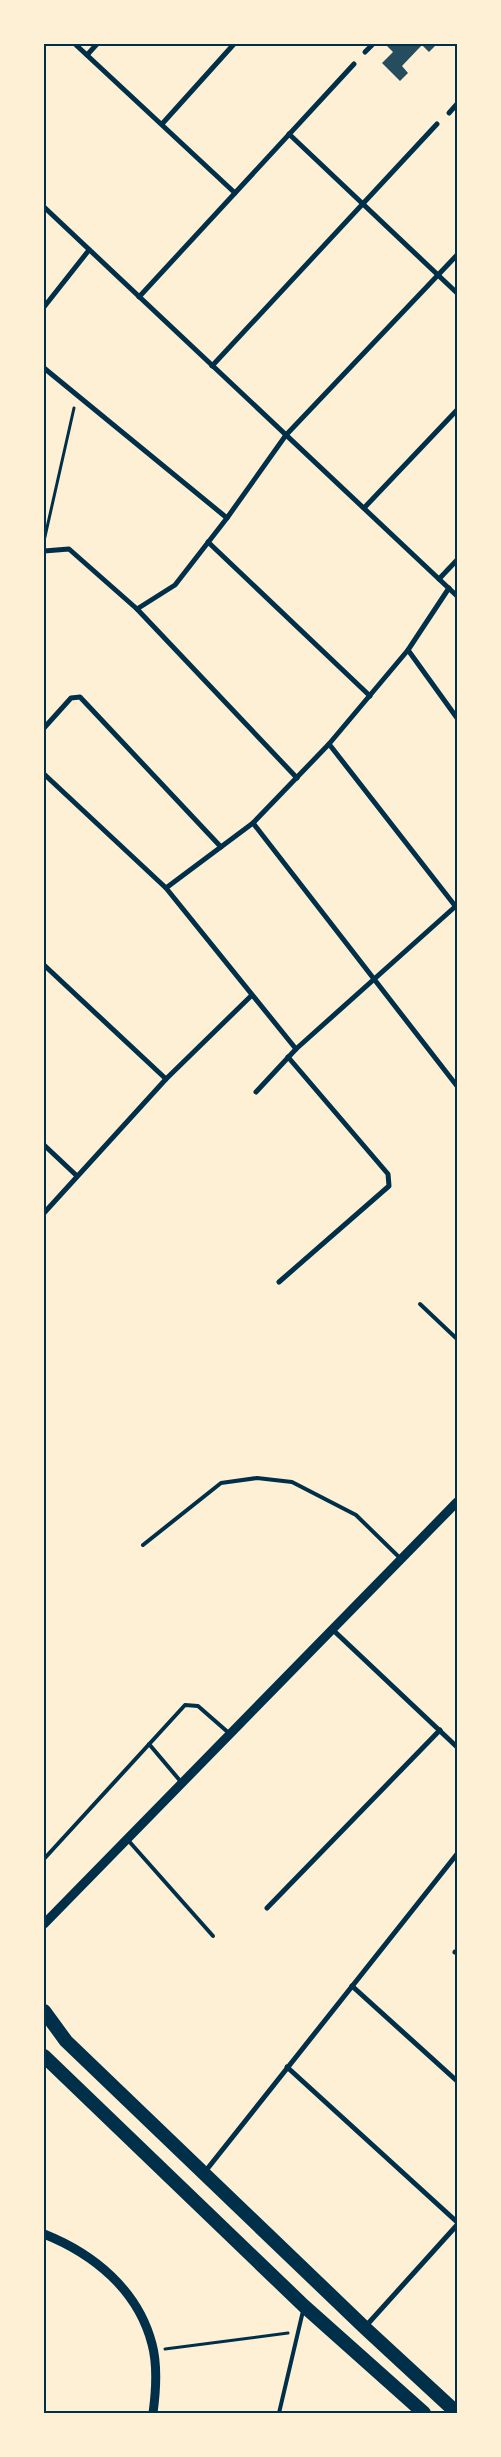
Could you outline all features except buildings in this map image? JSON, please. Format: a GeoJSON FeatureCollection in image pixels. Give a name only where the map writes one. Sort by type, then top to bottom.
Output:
{"type":"FeatureCollection","features":[{"type":"Feature","properties":{"kind":"highway"},"geometry":{"type":"LineString","coordinates":[[44,2011],[66,2041],[365,2328],[457,2413]]}},
{"type":"Feature","properties":{"kind":"highway"},"geometry":{"type":"LineString","coordinates":[[44,2056],[304,2306],[424,2413]]}},
{"type":"Feature","properties":{"kind":"street"},"geometry":{"type":"LineString","coordinates":[[75,44],[235,193]]}},
{"type":"Feature","properties":{"kind":"street"},"geometry":{"type":"LineString","coordinates":[[87,55],[97,44]]}},
{"type":"Feature","properties":{"kind":"street"},"geometry":{"type":"LineString","coordinates":[[162,124],[234,44]]}},
{"type":"Feature","properties":{"kind":"street"},"geometry":{"type":"LineString","coordinates":[[365,52],[373,44]]}},
{"type":"Feature","properties":{"kind":"street"},"geometry":{"type":"LineString","coordinates":[[139,297],[354,64]]}},
{"type":"Feature","properties":{"kind":"street"},"geometry":{"type":"LineString","coordinates":[[449,113],[457,104]]}},
{"type":"Feature","properties":{"kind":"street"},"geometry":{"type":"LineString","coordinates":[[212,366],[438,124]]}},
{"type":"Feature","properties":{"kind":"street"},"geometry":{"type":"LineString","coordinates":[[289,134],[457,293]]}},
{"type":"Feature","properties":{"kind":"street"},"geometry":{"type":"LineString","coordinates":[[44,208],[457,596]]}},
{"type":"Feature","properties":{"kind":"street"},"geometry":{"type":"LineString","coordinates":[[44,307],[89,250]]}},
{"type":"Feature","properties":{"kind":"street"},"geometry":{"type":"LineString","coordinates":[[137,610],[175,585],[227,518],[286,435],[457,254]]}},
{"type":"Feature","properties":{"kind":"street"},"geometry":{"type":"LineString","coordinates":[[44,368],[227,518]]}},
{"type":"Feature","properties":{"kind":"street"},"geometry":{"type":"LineString","coordinates":[[364,508],[457,410]]}},
{"type":"Feature","properties":{"kind":"street"},"geometry":{"type":"LineString","coordinates":[[208,542],[370,696]]}},
{"type":"Feature","properties":{"kind":"street"},"geometry":{"type":"LineString","coordinates":[[44,551],[69,549],[137,610],[297,778]]}},
{"type":"Feature","properties":{"kind":"street"},"geometry":{"type":"LineString","coordinates":[[439,579],[457,560]]}},
{"type":"Feature","properties":{"kind":"street"},"geometry":{"type":"LineString","coordinates":[[166,888],[253,823],[297,778],[329,744],[408,650],[449,588]]}},
{"type":"Feature","properties":{"kind":"street"},"geometry":{"type":"LineString","coordinates":[[408,650],[457,718]]}},
{"type":"Feature","properties":{"kind":"street"},"geometry":{"type":"LineString","coordinates":[[44,728],[71,698],[80,697],[221,847]]}},
{"type":"Feature","properties":{"kind":"street"},"geometry":{"type":"LineString","coordinates":[[256,1092],[296,1048],[457,907],[329,744]]}},
{"type":"Feature","properties":{"kind":"street"},"geometry":{"type":"LineString","coordinates":[[44,774],[166,888],[296,1048]]}},
{"type":"Feature","properties":{"kind":"street"},"geometry":{"type":"LineString","coordinates":[[253,823],[457,1086]]}},
{"type":"Feature","properties":{"kind":"street"},"geometry":{"type":"LineString","coordinates":[[44,965],[166,1078]]}},
{"type":"Feature","properties":{"kind":"street"},"geometry":{"type":"LineString","coordinates":[[44,1213],[166,1078],[252,995]]}},
{"type":"Feature","properties":{"kind":"street"},"geometry":{"type":"LineString","coordinates":[[279,1282],[389,1186],[390,1180],[388,1174],[288,1057]]}},
{"type":"Feature","properties":{"kind":"street"},"geometry":{"type":"LineString","coordinates":[[44,1145],[77,1176]]}},
{"type":"Feature","properties":{"kind":"street"},"geometry":{"type":"LineString","coordinates":[[44,1924],[457,1502]]}},
{"type":"Feature","properties":{"kind":"street"},"geometry":{"type":"LineString","coordinates":[[332,1629],[457,1746]]}},
{"type":"Feature","properties":{"kind":"street"},"geometry":{"type":"LineString","coordinates":[[266,1908],[440,1730]]}},
{"type":"Feature","properties":{"kind":"street"},"geometry":{"type":"LineString","coordinates":[[204,2173],[457,1854]]}},
{"type":"Feature","properties":{"kind":"street"},"geometry":{"type":"LineString","coordinates":[[352,1986],[457,2079]]}},
{"type":"Feature","properties":{"kind":"street"},"geometry":{"type":"LineString","coordinates":[[287,2067],[457,2223],[365,2328]]}},
{"type":"Feature","properties":{"kind":"street"},"geometry":{"type":"LineString","coordinates":[[44,2234],[61,2241],[100,2265],[124,2289],[141,2314],[153,2350],[156,2384],[153,2413]]}},
{"type":"Feature","properties":{"kind":"lane"},"geometry":{"type":"LineString","coordinates":[[420,1304],[457,1339]]}},
{"type":"Feature","properties":{"kind":"lane"},"geometry":{"type":"LineString","coordinates":[[143,1545],[221,1483],[257,1478],[292,1482],[356,1515],[401,1559]]}},
{"type":"Feature","properties":{"kind":"lane"},"geometry":{"type":"LineString","coordinates":[[44,1859],[185,1704],[198,1706],[230,1734]]}},
{"type":"Feature","properties":{"kind":"lane"},"geometry":{"type":"LineString","coordinates":[[149,1744],[182,1783]]}},
{"type":"Feature","properties":{"kind":"lane"},"geometry":{"type":"LineString","coordinates":[[127,1839],[213,1936]]}},
{"type":"Feature","properties":{"kind":"lane"},"geometry":{"type":"LineString","coordinates":[[279,2413],[304,2306]]}},
{"type":"Feature","properties":{"kind":"path"},"geometry":{"type":"LineString","coordinates":[[44,541],[77,396]]}},
{"type":"Feature","properties":{"kind":"path"},"geometry":{"type":"LineString","coordinates":[[153,2350],[298,2331]]}}]}
